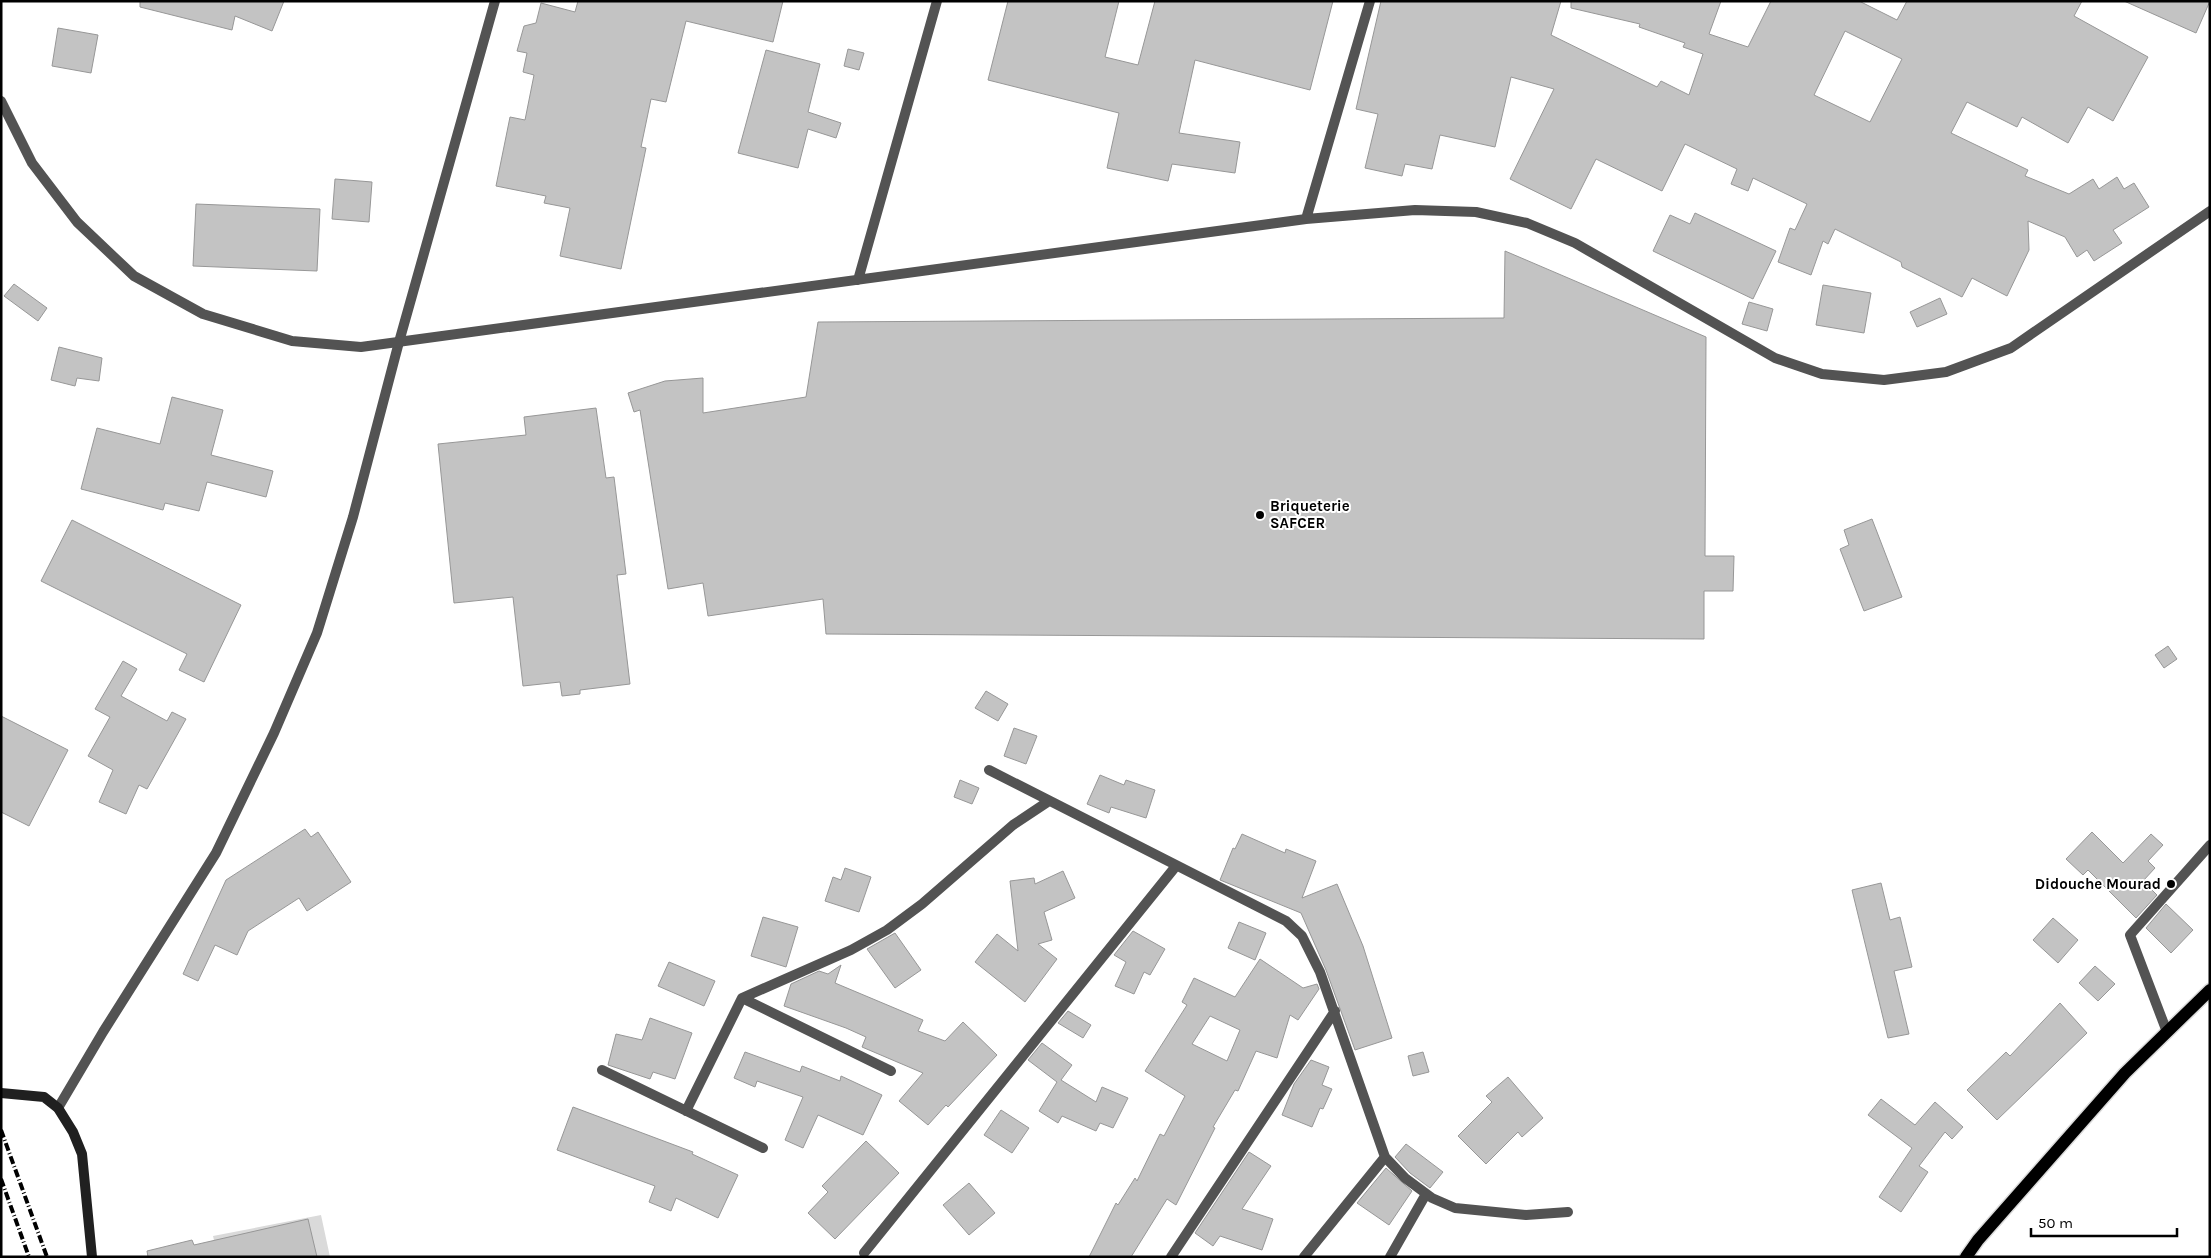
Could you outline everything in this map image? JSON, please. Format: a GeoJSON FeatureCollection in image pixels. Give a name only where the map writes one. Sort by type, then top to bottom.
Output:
{"type":"FeatureCollection","features":[{"type":"Feature","properties":{"kind":"main road"},"geometry":{"type":"LineString","coordinates":[[1966,1257],[1978,1240],[2125,1073],[2210,990]]}},
{"type":"Feature","properties":{"kind":"main road"},"geometry":{"type":"LineString","coordinates":[[1,1094],[44,1097],[58,1108],[73,1132],[82,1154],[92,1257]]}},
{"type":"Feature","properties":{"kind":"street"},"geometry":{"type":"LineString","coordinates":[[58,1108],[102,1032],[216,852],[274,733],[317,634],[353,517],[399,342],[495,1]]}},
{"type":"Feature","properties":{"kind":"street"},"geometry":{"type":"LineString","coordinates":[[858,280],[937,1]]}},
{"type":"Feature","properties":{"kind":"street"},"geometry":{"type":"LineString","coordinates":[[1306,219],[1370,1]]}},
{"type":"Feature","properties":{"kind":"street"},"geometry":{"type":"LineString","coordinates":[[1,101],[32,163],[76,222],[134,276],[203,314],[292,341],[361,346],[1306,219],[1415,210],[1476,212],[1527,223],[1575,243],[1775,358],[1822,374],[1884,380],[1946,372],[2011,348],[2210,211]]}},
{"type":"Feature","properties":{"kind":"street"},"geometry":{"type":"LineString","coordinates":[[989,770],[1286,921],[1302,936],[1320,972],[1335,1011],[1385,1157],[1405,1178],[1432,1198],[1456,1208],[1526,1215],[1568,1212]]}},
{"type":"Feature","properties":{"kind":"street"},"geometry":{"type":"LineString","coordinates":[[686,1111],[742,998],[851,950],[887,930],[922,904],[1013,824],[1049,802]]}},
{"type":"Feature","properties":{"kind":"street"},"geometry":{"type":"LineString","coordinates":[[2167,1032],[2130,935],[2210,845]]}},
{"type":"Feature","properties":{"kind":"street"},"geometry":{"type":"LineString","coordinates":[[864,1252],[1176,866]]}},
{"type":"Feature","properties":{"kind":"street"},"geometry":{"type":"LineString","coordinates":[[742,998],[891,1071]]}},
{"type":"Feature","properties":{"kind":"street"},"geometry":{"type":"LineString","coordinates":[[1171,1257],[1335,1011]]}},
{"type":"Feature","properties":{"kind":"street"},"geometry":{"type":"LineString","coordinates":[[602,1070],[763,1148]]}},
{"type":"Feature","properties":{"kind":"street"},"geometry":{"type":"LineString","coordinates":[[1304,1257],[1385,1157]]}},
{"type":"Feature","properties":{"kind":"street"},"geometry":{"type":"LineString","coordinates":[[1390,1257],[1426,1194]]}},
{"type":"Feature","properties":{"kind":"shaded area"},"geometry":{"type":"Polygon","coordinates":[[[321,1215],[330,1257],[218,1257],[213,1236],[321,1215]]]}},
{"type":"Feature","properties":{"kind":"building"},"geometry":{"type":"Polygon","coordinates":[[[140,1],[284,1],[272,31],[235,16],[232,30],[140,7],[140,1]]]}},
{"type":"Feature","properties":{"kind":"building"},"geometry":{"type":"Polygon","coordinates":[[[578,1],[783,1],[773,42],[686,21],[666,102],[651,99],[641,147],[646,148],[621,269],[560,256],[570,208],[544,203],[546,196],[496,186],[510,117],[525,120],[534,75],[523,72],[527,53],[517,51],[524,26],[536,23],[541,3],[575,12],[578,1]]]}},
{"type":"Feature","properties":{"kind":"building"},"geometry":{"type":"Polygon","coordinates":[[[1008,1],[1119,1],[1105,57],[1138,65],[1155,1],[1333,1],[1310,90],[1195,60],[1179,133],[1240,142],[1235,173],[1172,164],[1168,181],[1107,168],[1119,113],[988,80],[1008,1]]]}},
{"type":"Feature","properties":{"kind":"building"},"geometry":{"type":"Polygon","coordinates":[[[1381,1],[1561,1],[1551,35],[1657,87],[1661,81],[1689,95],[1703,54],[1683,47],[1685,43],[1639,27],[1640,24],[1571,8],[1571,1],[1721,1],[1709,34],[1748,47],[1771,1],[1859,1],[1897,20],[1907,1],[2082,1],[2074,16],[2148,57],[2113,121],[2088,107],[2068,143],[2022,117],[2017,127],[1967,102],[1951,133],[2028,170],[2025,176],[2069,194],[2093,179],[2099,189],[2117,177],[2124,189],[2134,183],[2149,207],[2113,230],[2122,243],[2094,261],[2087,250],[2077,257],[2065,237],[2028,221],[2029,250],[2007,296],[1972,278],[1962,297],[1902,267],[1901,262],[1835,229],[1828,244],[1823,241],[1811,275],[1778,262],[1790,228],[1795,230],[1807,204],[1753,178],[1748,191],[1731,184],[1737,169],[1685,144],[1662,191],[1596,159],[1571,209],[1510,179],[1554,89],[1511,77],[1495,147],[1440,135],[1432,169],[1405,164],[1402,176],[1365,168],[1378,114],[1356,109],[1381,1]],[[1845,31],[1814,95],[1870,122],[1902,59],[1845,31]]]}},
{"type":"Feature","properties":{"kind":"building"},"geometry":{"type":"Polygon","coordinates":[[[2124,1],[2210,1],[2196,33],[2124,1]]]}},
{"type":"Feature","properties":{"kind":"building"},"geometry":{"type":"Polygon","coordinates":[[[58,28],[98,35],[91,73],[52,66],[58,28]]]}},
{"type":"Feature","properties":{"kind":"building"},"geometry":{"type":"Polygon","coordinates":[[[848,49],[864,53],[859,70],[844,66],[848,49]]]}},
{"type":"Feature","properties":{"kind":"building"},"geometry":{"type":"Polygon","coordinates":[[[766,50],[820,64],[808,112],[841,123],[836,138],[808,129],[798,168],[738,153],[766,50]]]}},
{"type":"Feature","properties":{"kind":"building"},"geometry":{"type":"Polygon","coordinates":[[[335,179],[372,182],[369,222],[332,219],[335,179]]]}},
{"type":"Feature","properties":{"kind":"building"},"geometry":{"type":"Polygon","coordinates":[[[196,204],[320,209],[317,271],[193,266],[196,204]]]}},
{"type":"Feature","properties":{"kind":"building"},"geometry":{"type":"Polygon","coordinates":[[[1695,213],[1776,251],[1753,299],[1653,251],[1670,215],[1690,224],[1695,213]]]}},
{"type":"Feature","properties":{"kind":"building","name":"Briqueterie SAFCER"},"geometry":{"type":"Polygon","coordinates":[[[1505,251],[1706,337],[1705,556],[1734,556],[1733,591],[1704,591],[1704,639],[826,634],[823,599],[708,616],[703,583],[668,589],[640,410],[634,412],[628,393],[665,381],[703,378],[703,413],[806,397],[818,322],[1504,318],[1505,251]]]}},
{"type":"Feature","properties":{"kind":"building"},"geometry":{"type":"Polygon","coordinates":[[[14,284],[47,308],[38,321],[4,296],[14,284]]]}},
{"type":"Feature","properties":{"kind":"building"},"geometry":{"type":"Polygon","coordinates":[[[1823,285],[1871,293],[1864,333],[1816,325],[1823,285]]]}},
{"type":"Feature","properties":{"kind":"building"},"geometry":{"type":"Polygon","coordinates":[[[1940,298],[1947,314],[1917,327],[1910,312],[1940,298]]]}},
{"type":"Feature","properties":{"kind":"building"},"geometry":{"type":"Polygon","coordinates":[[[1749,302],[1773,309],[1767,331],[1742,324],[1749,302]]]}},
{"type":"Feature","properties":{"kind":"building"},"geometry":{"type":"Polygon","coordinates":[[[59,347],[102,358],[99,381],[77,378],[75,386],[51,380],[59,347]]]}},
{"type":"Feature","properties":{"kind":"building"},"geometry":{"type":"Polygon","coordinates":[[[172,397],[223,410],[211,455],[273,471],[266,497],[207,482],[199,511],[165,503],[163,510],[81,489],[97,428],[160,444],[172,397]]]}},
{"type":"Feature","properties":{"kind":"building"},"geometry":{"type":"Polygon","coordinates":[[[596,408],[606,478],[614,477],[626,574],[617,575],[630,684],[580,690],[580,694],[562,696],[560,682],[523,686],[513,597],[454,603],[438,444],[526,435],[524,417],[596,408]]]}},
{"type":"Feature","properties":{"kind":"building"},"geometry":{"type":"Polygon","coordinates":[[[1872,519],[1902,597],[1864,611],[1840,549],[1849,545],[1844,530],[1872,519]]]}},
{"type":"Feature","properties":{"kind":"building"},"geometry":{"type":"Polygon","coordinates":[[[72,520],[241,605],[204,682],[179,670],[187,654],[41,581],[72,520]]]}},
{"type":"Feature","properties":{"kind":"building"},"geometry":{"type":"Polygon","coordinates":[[[2168,646],[2177,659],[2164,668],[2155,655],[2168,646]]]}},
{"type":"Feature","properties":{"kind":"building"},"geometry":{"type":"Polygon","coordinates":[[[123,661],[137,669],[121,696],[167,721],[172,712],[186,719],[147,789],[139,785],[126,814],[99,802],[113,770],[88,756],[110,717],[95,709],[123,661]]]}},
{"type":"Feature","properties":{"kind":"building"},"geometry":{"type":"Polygon","coordinates":[[[986,691],[1008,704],[998,721],[975,708],[986,691]]]}},
{"type":"Feature","properties":{"kind":"building"},"geometry":{"type":"Polygon","coordinates":[[[1,716],[68,750],[29,826],[1,812],[1,716]]]}},
{"type":"Feature","properties":{"kind":"building"},"geometry":{"type":"Polygon","coordinates":[[[1014,728],[1037,736],[1026,764],[1004,756],[1014,728]]]}},
{"type":"Feature","properties":{"kind":"building"},"geometry":{"type":"Polygon","coordinates":[[[1100,775],[1124,785],[1126,780],[1155,790],[1146,818],[1111,807],[1109,813],[1087,804],[1100,775]]]}},
{"type":"Feature","properties":{"kind":"building"},"geometry":{"type":"Polygon","coordinates":[[[960,780],[979,788],[972,804],[954,797],[960,780]]]}},
{"type":"Feature","properties":{"kind":"building"},"geometry":{"type":"Polygon","coordinates":[[[305,829],[311,837],[318,832],[351,882],[307,911],[299,898],[248,931],[237,955],[215,945],[198,981],[183,974],[226,880],[305,829]]]}},
{"type":"Feature","properties":{"kind":"building"},"geometry":{"type":"Polygon","coordinates":[[[2092,832],[2123,863],[2151,834],[2163,845],[2148,861],[2155,868],[2143,881],[2157,895],[2136,918],[2088,870],[2083,875],[2066,859],[2092,832]]]}},
{"type":"Feature","properties":{"kind":"building"},"geometry":{"type":"Polygon","coordinates":[[[1242,834],[1285,853],[1286,849],[1316,861],[1302,898],[1337,884],[1363,946],[1392,1038],[1355,1050],[1326,970],[1301,913],[1220,880],[1233,848],[1235,849],[1242,834]]]}},
{"type":"Feature","properties":{"kind":"building"},"geometry":{"type":"Polygon","coordinates":[[[845,868],[871,877],[859,912],[825,901],[833,877],[841,880],[845,868]]]}},
{"type":"Feature","properties":{"kind":"building"},"geometry":{"type":"Polygon","coordinates":[[[1063,871],[1075,898],[1044,912],[1052,940],[1038,944],[1057,959],[1025,1002],[975,962],[997,934],[1018,951],[1010,881],[1034,878],[1035,884],[1063,871]]]}},
{"type":"Feature","properties":{"kind":"building"},"geometry":{"type":"Polygon","coordinates":[[[1881,883],[1890,920],[1900,917],[1912,967],[1894,971],[1909,1034],[1888,1038],[1852,890],[1881,883]]]}},
{"type":"Feature","properties":{"kind":"building"},"geometry":{"type":"Polygon","coordinates":[[[2166,904],[2193,930],[2171,953],[2146,928],[2166,904]]]}},
{"type":"Feature","properties":{"kind":"building"},"geometry":{"type":"Polygon","coordinates":[[[763,917],[798,927],[786,967],[751,956],[763,917]]]}},
{"type":"Feature","properties":{"kind":"building"},"geometry":{"type":"Polygon","coordinates":[[[2053,918],[2078,940],[2058,963],[2033,940],[2053,918]]]}},
{"type":"Feature","properties":{"kind":"building"},"geometry":{"type":"Polygon","coordinates":[[[1239,922],[1266,933],[1255,960],[1228,948],[1239,922]]]}},
{"type":"Feature","properties":{"kind":"building"},"geometry":{"type":"Polygon","coordinates":[[[1133,931],[1165,949],[1150,975],[1144,972],[1134,994],[1115,986],[1126,962],[1114,955],[1133,931]]]}},
{"type":"Feature","properties":{"kind":"building"},"geometry":{"type":"Polygon","coordinates":[[[895,933],[921,970],[895,988],[867,949],[895,933]]]}},
{"type":"Feature","properties":{"kind":"building"},"geometry":{"type":"Polygon","coordinates":[[[1260,959],[1303,988],[1317,984],[1319,989],[1298,1020],[1290,1015],[1277,1058],[1256,1051],[1238,1091],[1235,1090],[1213,1127],[1215,1128],[1176,1205],[1167,1199],[1131,1257],[1089,1257],[1116,1203],[1118,1205],[1135,1178],[1137,1181],[1160,1134],[1164,1136],[1185,1096],[1145,1071],[1187,1005],[1182,1002],[1194,978],[1235,997],[1260,959]],[[1210,1016],[1192,1044],[1227,1061],[1240,1030],[1210,1016]]]}},
{"type":"Feature","properties":{"kind":"building"},"geometry":{"type":"Polygon","coordinates":[[[669,962],[715,981],[704,1006],[658,986],[669,962]]]}},
{"type":"Feature","properties":{"kind":"building"},"geometry":{"type":"Polygon","coordinates":[[[841,965],[835,983],[923,1020],[918,1031],[945,1041],[963,1022],[997,1055],[948,1107],[946,1105],[928,1125],[899,1101],[923,1073],[862,1047],[866,1037],[784,1006],[791,984],[819,971],[828,974],[841,965]]]}},
{"type":"Feature","properties":{"kind":"building"},"geometry":{"type":"Polygon","coordinates":[[[2095,966],[2115,984],[2098,1001],[2079,983],[2095,966]]]}},
{"type":"Feature","properties":{"kind":"building"},"geometry":{"type":"Polygon","coordinates":[[[2060,1003],[2087,1033],[1997,1120],[1967,1090],[2006,1052],[2010,1056],[2060,1003]]]}},
{"type":"Feature","properties":{"kind":"building"},"geometry":{"type":"Polygon","coordinates":[[[1068,1011],[1091,1025],[1083,1038],[1058,1023],[1068,1011]]]}},
{"type":"Feature","properties":{"kind":"building"},"geometry":{"type":"Polygon","coordinates":[[[650,1018],[692,1033],[675,1079],[653,1072],[650,1079],[608,1065],[616,1034],[642,1040],[650,1018]]]}},
{"type":"Feature","properties":{"kind":"building"},"geometry":{"type":"Polygon","coordinates":[[[1042,1043],[1072,1065],[1061,1080],[1096,1102],[1102,1087],[1128,1098],[1113,1128],[1100,1123],[1096,1131],[1062,1116],[1058,1123],[1039,1111],[1057,1082],[1028,1060],[1042,1043]]]}},
{"type":"Feature","properties":{"kind":"building"},"geometry":{"type":"Polygon","coordinates":[[[745,1052],[800,1072],[802,1066],[840,1081],[841,1076],[882,1095],[863,1135],[818,1115],[803,1148],[785,1140],[803,1097],[757,1081],[755,1087],[734,1078],[745,1052]]]}},
{"type":"Feature","properties":{"kind":"building"},"geometry":{"type":"Polygon","coordinates":[[[1423,1052],[1429,1072],[1413,1076],[1408,1056],[1423,1052]]]}},
{"type":"Feature","properties":{"kind":"building"},"geometry":{"type":"Polygon","coordinates":[[[1311,1060],[1329,1067],[1322,1085],[1332,1089],[1323,1109],[1320,1108],[1312,1127],[1282,1115],[1294,1084],[1311,1060]]]}},
{"type":"Feature","properties":{"kind":"building"},"geometry":{"type":"Polygon","coordinates":[[[1508,1077],[1543,1118],[1522,1137],[1518,1132],[1486,1164],[1458,1136],[1492,1102],[1486,1096],[1508,1077]]]}},
{"type":"Feature","properties":{"kind":"building"},"geometry":{"type":"Polygon","coordinates":[[[1881,1099],[1915,1125],[1935,1102],[1963,1127],[1952,1139],[1945,1132],[1919,1166],[1928,1172],[1901,1212],[1879,1197],[1912,1148],[1868,1115],[1881,1099]]]}},
{"type":"Feature","properties":{"kind":"building"},"geometry":{"type":"Polygon","coordinates":[[[573,1107],[693,1152],[692,1154],[738,1175],[718,1218],[676,1198],[671,1211],[649,1202],[655,1186],[557,1150],[573,1107]]]}},
{"type":"Feature","properties":{"kind":"building"},"geometry":{"type":"Polygon","coordinates":[[[1001,1110],[1029,1128],[1012,1153],[984,1135],[1001,1110]]]}},
{"type":"Feature","properties":{"kind":"building"},"geometry":{"type":"Polygon","coordinates":[[[866,1141],[899,1173],[835,1239],[808,1213],[828,1192],[822,1186],[866,1141]]]}},
{"type":"Feature","properties":{"kind":"building"},"geometry":{"type":"Polygon","coordinates":[[[1406,1144],[1443,1172],[1430,1188],[1410,1173],[1395,1157],[1406,1144]]]}},
{"type":"Feature","properties":{"kind":"building"},"geometry":{"type":"Polygon","coordinates":[[[1249,1152],[1271,1166],[1242,1209],[1273,1219],[1262,1250],[1220,1236],[1213,1246],[1195,1233],[1249,1152]]]}},
{"type":"Feature","properties":{"kind":"building"},"geometry":{"type":"Polygon","coordinates":[[[1386,1168],[1412,1191],[1389,1225],[1357,1203],[1386,1168]]]}},
{"type":"Feature","properties":{"kind":"building"},"geometry":{"type":"Polygon","coordinates":[[[969,1183],[995,1213],[969,1235],[943,1205],[969,1183]]]}},
{"type":"Feature","properties":{"kind":"building"},"geometry":{"type":"Polygon","coordinates":[[[308,1219],[317,1257],[148,1257],[147,1251],[192,1240],[194,1245],[308,1219]]]}},
{"type":"Feature","properties":{"kind":"railway"},"geometry":{"type":"LineString","coordinates":[[1,1130],[47,1257]]}},
{"type":"Feature","properties":{"kind":"railway"},"geometry":{"type":"LineString","coordinates":[[1,1179],[29,1257]]}},
{"type":"Feature","properties":{"kind":"place","name":"Briqueterie SAFCER"},"geometry":{"type":"Point","coordinates":[1260,515]}},
{"type":"Feature","properties":{"kind":"place","name":"Didouche Mourad"},"geometry":{"type":"Point","coordinates":[2171,884]}}]}
